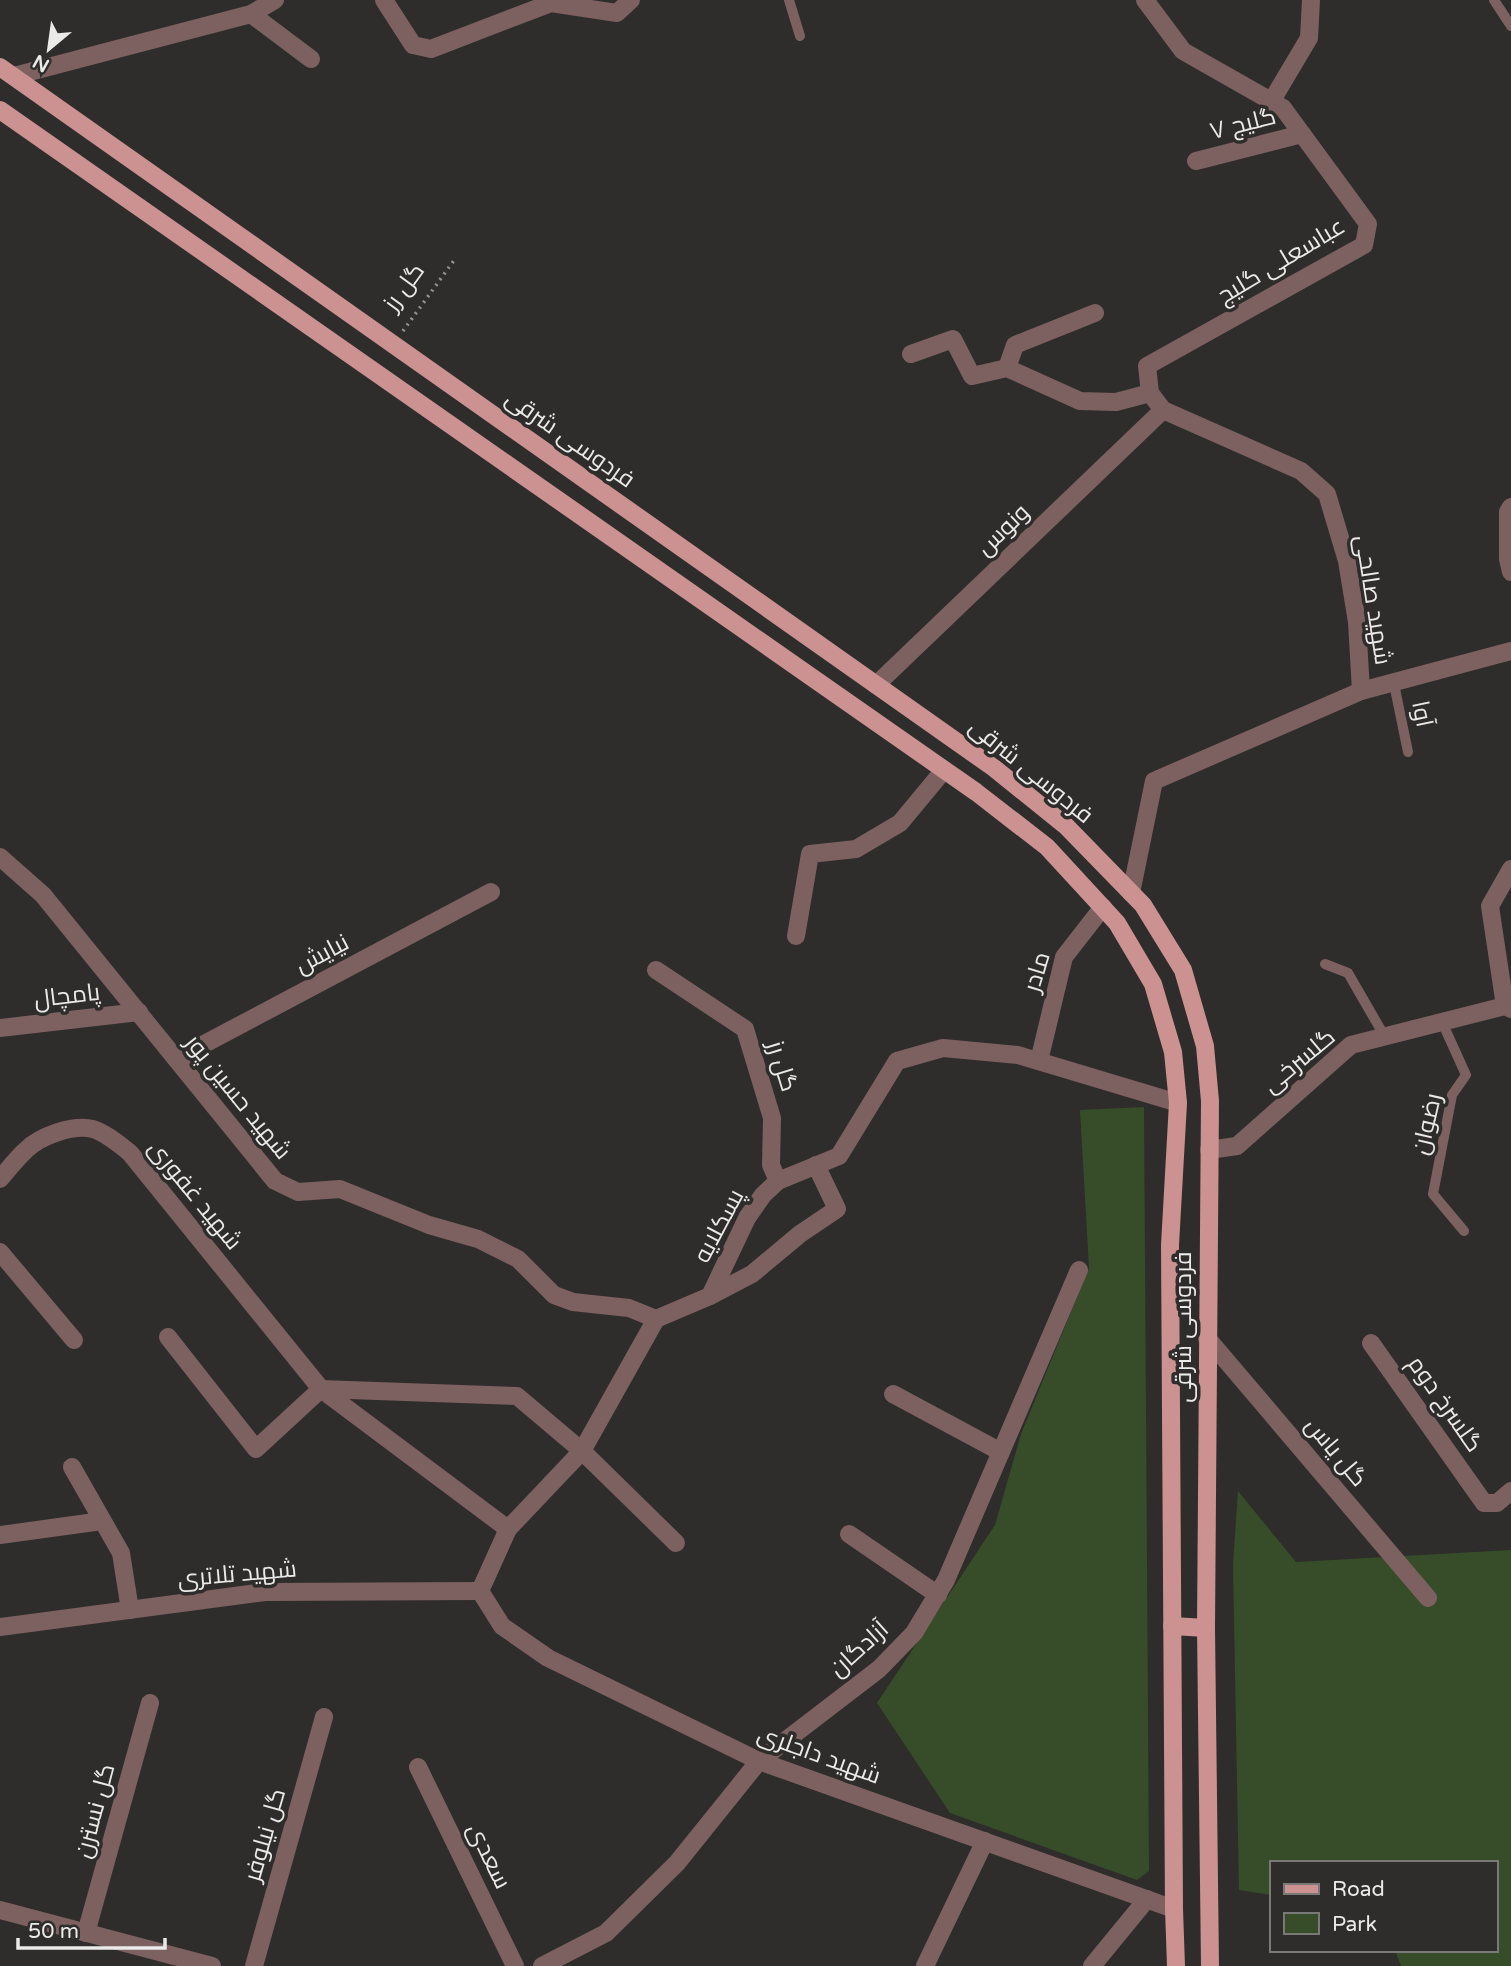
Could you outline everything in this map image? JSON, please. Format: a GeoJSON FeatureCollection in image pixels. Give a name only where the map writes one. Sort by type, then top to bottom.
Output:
{"type":"FeatureCollection","features":[{"type":"Feature","properties":{"kind":"main road","name":"فردوسی شرقی"},"geometry":{"type":"LineString","coordinates":[[7,71],[994,768],[1066,826],[1143,905],[1183,970],[1205,1046],[1210,1101],[1206,1628],[1210,1966]]}},
{"type":"Feature","properties":{"kind":"main road","name":"فردوسی شرقی"},"geometry":{"type":"LineString","coordinates":[[0,110],[976,792],[1047,846],[1117,923],[1153,984],[1172,1052],[1178,1102],[1170,1245],[1176,1966]]}},
{"type":"Feature","properties":{"kind":"main road"},"geometry":{"type":"LineString","coordinates":[[1172,1626],[1206,1628]]}},
{"type":"Feature","properties":{"kind":"street"},"geometry":{"type":"LineString","coordinates":[[7,71],[251,14],[275,0]]}},
{"type":"Feature","properties":{"kind":"street"},"geometry":{"type":"LineString","coordinates":[[384,0],[413,45],[431,49],[551,3],[617,13],[631,0]]}},
{"type":"Feature","properties":{"kind":"street","name":"عباسعلی گلیج"},"geometry":{"type":"LineString","coordinates":[[1146,0],[1183,51],[1283,108],[1368,224],[1364,245],[1147,366],[1150,393]]}},
{"type":"Feature","properties":{"kind":"street"},"geometry":{"type":"LineString","coordinates":[[1271,102],[1309,38],[1311,0]]}},
{"type":"Feature","properties":{"kind":"street"},"geometry":{"type":"LineString","coordinates":[[251,14],[311,59]]}},
{"type":"Feature","properties":{"kind":"street","name":"گلیج ۷"},"geometry":{"type":"LineString","coordinates":[[1196,161],[1302,134]]}},
{"type":"Feature","properties":{"kind":"street"},"geometry":{"type":"LineString","coordinates":[[1007,368],[1015,345],[1095,313]]}},
{"type":"Feature","properties":{"kind":"street"},"geometry":{"type":"LineString","coordinates":[[911,354],[953,339],[972,376],[1007,368],[1080,401],[1116,402],[1150,393],[1163,410]]}},
{"type":"Feature","properties":{"kind":"street","name":"ونوس"},"geometry":{"type":"LineString","coordinates":[[876,685],[1163,410]]}},
{"type":"Feature","properties":{"kind":"street","name":"شهید صالحی"},"geometry":{"type":"LineString","coordinates":[[1163,410],[1301,471],[1327,494],[1347,561],[1357,622],[1361,691]]}},
{"type":"Feature","properties":{"kind":"street"},"geometry":{"type":"LineString","coordinates":[[1511,508],[1508,512],[1508,559],[1511,572]]}},
{"type":"Feature","properties":{"kind":"street","name":"شهید صالحی"},"geometry":{"type":"LineString","coordinates":[[1131,893],[1154,781],[1361,691],[1511,651]]}},
{"type":"Feature","properties":{"kind":"street"},"geometry":{"type":"LineString","coordinates":[[796,936],[810,854],[856,849],[900,823],[944,770]]}},
{"type":"Feature","properties":{"kind":"street","name":"شهید حسین پور"},"geometry":{"type":"LineString","coordinates":[[0,857],[43,895],[275,1181],[298,1192],[340,1189],[429,1225],[478,1239],[518,1259],[554,1295],[573,1301],[629,1308],[656,1319]]}},
{"type":"Feature","properties":{"kind":"street"},"geometry":{"type":"LineString","coordinates":[[1508,1008],[1490,906],[1511,869]]}},
{"type":"Feature","properties":{"kind":"street","name":"نیایش"},"geometry":{"type":"LineString","coordinates":[[176,1059],[491,892]]}},
{"type":"Feature","properties":{"kind":"street","name":"مادر"},"geometry":{"type":"LineString","coordinates":[[1038,1061],[1064,957],[1103,907]]}},
{"type":"Feature","properties":{"kind":"street","name":"گل رز"},"geometry":{"type":"LineString","coordinates":[[656,970],[745,1029],[772,1118],[771,1165],[778,1181]]}},
{"type":"Feature","properties":{"kind":"street","name":"گلسرخی"},"geometry":{"type":"LineString","coordinates":[[1209,1150],[1237,1146],[1352,1045],[1508,1008]]}},
{"type":"Feature","properties":{"kind":"street","name":"پامچال"},"geometry":{"type":"LineString","coordinates":[[0,1028],[139,1012]]}},
{"type":"Feature","properties":{"kind":"street","name":"پسکلایه"},"geometry":{"type":"LineString","coordinates":[[656,1319],[710,1296],[747,1218],[763,1195],[778,1181],[839,1156],[897,1061],[943,1048],[1018,1055],[1178,1102]]}},
{"type":"Feature","properties":{"kind":"street","name":"شهید غفوری"},"geometry":{"type":"LineString","coordinates":[[0,1180],[28,1148],[59,1131],[93,1129],[116,1142],[130,1153],[321,1389],[508,1529]]}},
{"type":"Feature","properties":{"kind":"street"},"geometry":{"type":"LineString","coordinates":[[710,1296],[752,1274],[800,1234],[837,1209],[816,1165]]}},
{"type":"Feature","properties":{"kind":"street"},"geometry":{"type":"LineString","coordinates":[[0,1252],[74,1340]]}},
{"type":"Feature","properties":{"kind":"street","name":"آزادگان"},"geometry":{"type":"LineString","coordinates":[[542,1966],[606,1933],[677,1863],[759,1761],[879,1669],[914,1633],[946,1580],[1079,1270]]}},
{"type":"Feature","properties":{"kind":"street"},"geometry":{"type":"LineString","coordinates":[[480,1591],[508,1529],[582,1451],[656,1319]]}},
{"type":"Feature","properties":{"kind":"street"},"geometry":{"type":"LineString","coordinates":[[168,1337],[256,1449],[321,1389],[517,1396],[582,1451],[676,1543]]}},
{"type":"Feature","properties":{"kind":"street","name":"گل یاس"},"geometry":{"type":"LineString","coordinates":[[1207,1338],[1428,1598]]}},
{"type":"Feature","properties":{"kind":"street","name":"گلسرخ دوم"},"geometry":{"type":"LineString","coordinates":[[1371,1343],[1484,1503],[1497,1503],[1511,1491]]}},
{"type":"Feature","properties":{"kind":"street"},"geometry":{"type":"LineString","coordinates":[[893,1394],[1001,1452]]}},
{"type":"Feature","properties":{"kind":"street"},"geometry":{"type":"LineString","coordinates":[[72,1467],[121,1553],[130,1610]]}},
{"type":"Feature","properties":{"kind":"street"},"geometry":{"type":"LineString","coordinates":[[0,1535],[102,1521]]}},
{"type":"Feature","properties":{"kind":"street"},"geometry":{"type":"LineString","coordinates":[[849,1534],[938,1595]]}},
{"type":"Feature","properties":{"kind":"street","name":"شهید تلاتری"},"geometry":{"type":"LineString","coordinates":[[0,1628],[265,1592],[480,1591]]}},
{"type":"Feature","properties":{"kind":"street","name":"شهید داجلری"},"geometry":{"type":"LineString","coordinates":[[480,1591],[502,1626],[548,1658],[759,1761],[1174,1909]]}},
{"type":"Feature","properties":{"kind":"street","name":"گل نسترن"},"geometry":{"type":"LineString","coordinates":[[86,1933],[150,1703]]}},
{"type":"Feature","properties":{"kind":"street","name":"گل نیلوفر"},"geometry":{"type":"LineString","coordinates":[[254,1966],[324,1717]]}},
{"type":"Feature","properties":{"kind":"street","name":"سعدی"},"geometry":{"type":"LineString","coordinates":[[418,1767],[515,1966]]}},
{"type":"Feature","properties":{"kind":"street"},"geometry":{"type":"LineString","coordinates":[[925,1966],[985,1841]]}},
{"type":"Feature","properties":{"kind":"street"},"geometry":{"type":"LineString","coordinates":[[1092,1966],[1147,1899]]}},
{"type":"Feature","properties":{"kind":"street"},"geometry":{"type":"LineString","coordinates":[[0,1910],[212,1966]]}},
{"type":"Feature","properties":{"kind":"lane"},"geometry":{"type":"LineString","coordinates":[[789,0],[800,36]]}},
{"type":"Feature","properties":{"kind":"lane"},"geometry":{"type":"LineString","coordinates":[[1494,0],[1511,26]]}},
{"type":"Feature","properties":{"kind":"lane","name":"آوا"},"geometry":{"type":"LineString","coordinates":[[1394,684],[1408,752]]}},
{"type":"Feature","properties":{"kind":"lane"},"geometry":{"type":"LineString","coordinates":[[1325,964],[1348,973],[1385,1037]]}},
{"type":"Feature","properties":{"kind":"lane","name":"رضوان"},"geometry":{"type":"LineString","coordinates":[[1442,1022],[1465,1075],[1452,1095],[1433,1194],[1464,1231]]}},
{"type":"Feature","properties":{"kind":"path","name":"گل رز"},"geometry":{"type":"LineString","coordinates":[[393,344],[455,258]]}},
{"type":"Feature","properties":{"kind":"green space"},"geometry":{"type":"Polygon","coordinates":[[[1144,1107],[1149,1871],[1137,1880],[950,1813],[877,1703],[995,1525],[1021,1434],[1089,1268],[1080,1110],[1144,1107]]]}},
{"type":"Feature","properties":{"kind":"green space"},"geometry":{"type":"Polygon","coordinates":[[[1238,1491],[1296,1562],[1511,1550],[1511,1966],[1401,1966],[1396,1952],[1497,1952],[1497,1861],[1270,1861],[1270,1895],[1239,1890],[1233,1565],[1238,1491]]]}}]}
